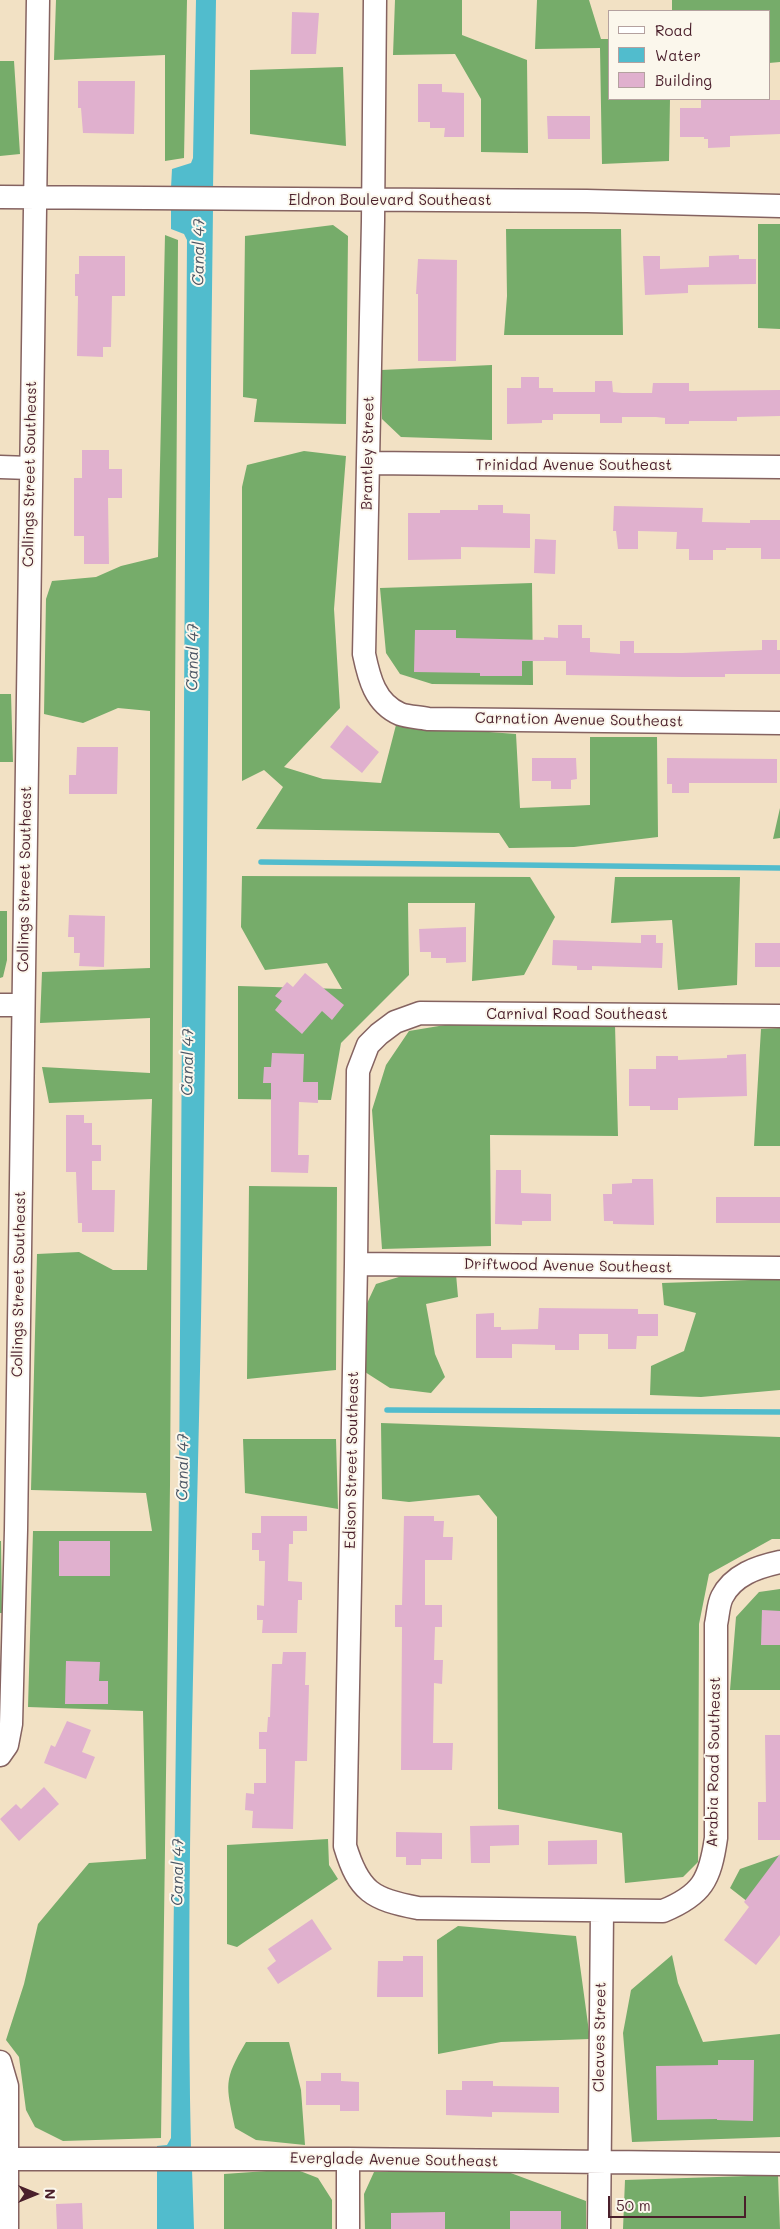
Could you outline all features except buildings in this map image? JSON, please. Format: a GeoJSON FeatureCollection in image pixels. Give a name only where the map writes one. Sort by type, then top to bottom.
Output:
{"type":"FeatureCollection","features":[{"type":"Feature","properties":{"kind":"street","name":"Collings Street Southeast"},"geometry":{"type":"LineString","coordinates":[[0,1755],[7,1745],[12,1724],[8,1530],[23,1006],[38,0]]}},
{"type":"Feature","properties":{"kind":"street","name":"Brantley Street"},"geometry":{"type":"LineString","coordinates":[[375,0],[364,654],[370,679],[382,702]]}},
{"type":"Feature","properties":{"kind":"street","name":"Eldron Boulevard Southeast"},"geometry":{"type":"LineString","coordinates":[[0,197],[587,201],[780,206]]}},
{"type":"Feature","properties":{"kind":"street","name":"Trinidad Avenue Southeast"},"geometry":{"type":"LineString","coordinates":[[368,464],[780,467]]}},
{"type":"Feature","properties":{"kind":"street"},"geometry":{"type":"LineString","coordinates":[[0,467],[30,468]]}},
{"type":"Feature","properties":{"kind":"street","name":"Carnation Avenue Southeast"},"geometry":{"type":"LineString","coordinates":[[382,702],[400,714],[428,719],[780,723]]}},
{"type":"Feature","properties":{"kind":"street"},"geometry":{"type":"LineString","coordinates":[[0,1005],[23,1006]]}},
{"type":"Feature","properties":{"kind":"street","name":"Carnival Road Southeast"},"geometry":{"type":"LineString","coordinates":[[379,1034],[395,1022],[420,1013],[780,1016]]}},
{"type":"Feature","properties":{"kind":"street","name":"Edison Street Southeast"},"geometry":{"type":"LineString","coordinates":[[365,1888],[352,1870],[345,1846],[358,1071],[368,1044],[379,1034]]}},
{"type":"Feature","properties":{"kind":"street","name":"Driftwood Avenue Southeast"},"geometry":{"type":"LineString","coordinates":[[356,1264],[780,1268]]}},
{"type":"Feature","properties":{"kind":"street","name":"Arabia Road Southeast"},"geometry":{"type":"LineString","coordinates":[[365,1888],[387,1902],[418,1908],[663,1911],[685,1902],[700,1888],[711,1866],[716,1838],[716,1624],[722,1597],[738,1577],[760,1566],[780,1562]]}},
{"type":"Feature","properties":{"kind":"street","name":"Cleaves Street"},"geometry":{"type":"LineString","coordinates":[[599,2229],[602,1911]]}},
{"type":"Feature","properties":{"kind":"street"},"geometry":{"type":"LineString","coordinates":[[0,2062],[7,2086],[7,2229]]}},
{"type":"Feature","properties":{"kind":"street","name":"Everglade Avenue Southeast"},"geometry":{"type":"LineString","coordinates":[[8,2159],[348,2159],[780,2164]]}},
{"type":"Feature","properties":{"kind":"street"},"geometry":{"type":"LineString","coordinates":[[348,2159],[348,2229]]}},
{"type":"Feature","properties":{"kind":"green space"},"geometry":{"type":"Polygon","coordinates":[[[56,0],[187,0],[184,158],[165,161],[165,55],[54,60],[56,0]]]}},
{"type":"Feature","properties":{"kind":"green space"},"geometry":{"type":"Polygon","coordinates":[[[395,0],[462,0],[462,35],[527,60],[528,153],[481,152],[481,99],[455,54],[393,55],[395,0]]]}},
{"type":"Feature","properties":{"kind":"green space"},"geometry":{"type":"Polygon","coordinates":[[[537,0],[589,0],[601,39],[608,39],[608,100],[670,100],[669,161],[602,164],[600,48],[535,49],[537,0]]]}},
{"type":"Feature","properties":{"kind":"green space"},"geometry":{"type":"Polygon","coordinates":[[[672,0],[780,0],[780,62],[770,63],[770,10],[672,10],[672,0]]]}},
{"type":"Feature","properties":{"kind":"green space"},"geometry":{"type":"Polygon","coordinates":[[[0,61],[14,61],[20,154],[0,156],[0,61]]]}},
{"type":"Feature","properties":{"kind":"green space"},"geometry":{"type":"Polygon","coordinates":[[[343,67],[346,146],[250,134],[250,70],[343,67]]]}},
{"type":"Feature","properties":{"kind":"green space"},"geometry":{"type":"Polygon","coordinates":[[[758,224],[780,224],[780,329],[758,328],[758,224]]]}},
{"type":"Feature","properties":{"kind":"green space"},"geometry":{"type":"Polygon","coordinates":[[[333,225],[348,236],[346,424],[254,422],[257,399],[243,397],[245,236],[333,225]]]}},
{"type":"Feature","properties":{"kind":"green space"},"geometry":{"type":"Polygon","coordinates":[[[506,229],[621,229],[623,335],[504,335],[507,296],[506,229]]]}},
{"type":"Feature","properties":{"kind":"green space"},"geometry":{"type":"Polygon","coordinates":[[[165,235],[178,240],[170,1485],[161,2138],[63,2141],[35,2127],[26,2110],[19,2057],[6,2040],[24,1984],[38,1924],[89,1863],[146,1859],[143,1711],[28,1707],[33,1531],[152,1531],[146,1493],[31,1490],[37,1254],[79,1252],[113,1270],[147,1270],[152,1099],[49,1103],[42,1067],[150,1073],[150,1018],[40,1023],[42,972],[150,968],[150,711],[118,708],[83,723],[44,714],[46,599],[52,581],[96,577],[121,566],[158,557],[165,235]]]}},
{"type":"Feature","properties":{"kind":"green space"},"geometry":{"type":"Polygon","coordinates":[[[492,365],[492,440],[401,437],[382,419],[381,370],[492,365]]]}},
{"type":"Feature","properties":{"kind":"green space"},"geometry":{"type":"Polygon","coordinates":[[[304,451],[346,456],[334,609],[340,708],[284,767],[323,779],[381,783],[396,725],[516,734],[520,808],[590,805],[590,737],[657,737],[658,837],[574,847],[509,848],[499,833],[256,829],[283,787],[264,770],[242,781],[242,487],[247,465],[304,451]]]}},
{"type":"Feature","properties":{"kind":"green space"},"geometry":{"type":"Polygon","coordinates":[[[532,583],[533,685],[432,684],[400,674],[386,653],[380,588],[532,583]]]}},
{"type":"Feature","properties":{"kind":"green space"},"geometry":{"type":"Polygon","coordinates":[[[0,694],[11,694],[13,762],[0,762],[0,694]]]}},
{"type":"Feature","properties":{"kind":"green space"},"geometry":{"type":"Polygon","coordinates":[[[780,808],[780,838],[773,839],[780,808]]]}},
{"type":"Feature","properties":{"kind":"green space"},"geometry":{"type":"Polygon","coordinates":[[[242,876],[530,877],[555,917],[524,975],[472,981],[475,903],[408,903],[409,975],[341,1043],[331,1100],[238,1099],[238,986],[342,989],[327,963],[265,970],[241,927],[242,876]]]}},
{"type":"Feature","properties":{"kind":"green space"},"geometry":{"type":"Polygon","coordinates":[[[615,877],[740,877],[737,985],[678,990],[672,920],[611,923],[615,877]]]}},
{"type":"Feature","properties":{"kind":"green space"},"geometry":{"type":"Polygon","coordinates":[[[0,911],[7,911],[7,960],[3,977],[0,978],[0,911]]]}},
{"type":"Feature","properties":{"kind":"green space"},"geometry":{"type":"Polygon","coordinates":[[[451,1024],[615,1025],[618,1136],[490,1135],[491,1246],[382,1249],[372,1110],[386,1065],[409,1031],[451,1024]]]}},
{"type":"Feature","properties":{"kind":"green space"},"geometry":{"type":"Polygon","coordinates":[[[780,1028],[780,1146],[754,1146],[761,1029],[780,1028]]]}},
{"type":"Feature","properties":{"kind":"green space"},"geometry":{"type":"Polygon","coordinates":[[[249,1186],[337,1187],[336,1370],[247,1379],[249,1186]]]}},
{"type":"Feature","properties":{"kind":"green space"},"geometry":{"type":"Polygon","coordinates":[[[456,1274],[458,1297],[426,1304],[435,1354],[445,1377],[431,1393],[390,1388],[365,1372],[363,1312],[376,1284],[402,1276],[456,1274]]]}},
{"type":"Feature","properties":{"kind":"green space"},"geometry":{"type":"Polygon","coordinates":[[[780,1279],[780,1390],[701,1397],[650,1395],[651,1366],[684,1351],[696,1313],[664,1305],[662,1283],[780,1279]]]}},
{"type":"Feature","properties":{"kind":"green space"},"geometry":{"type":"Polygon","coordinates":[[[381,1423],[780,1437],[780,1539],[772,1539],[709,1574],[699,1624],[698,1862],[683,1877],[625,1883],[622,1833],[498,1809],[497,1517],[479,1495],[409,1502],[382,1499],[381,1423]]]}},
{"type":"Feature","properties":{"kind":"green space"},"geometry":{"type":"Polygon","coordinates":[[[243,1439],[336,1439],[338,1509],[245,1493],[243,1439]]]}},
{"type":"Feature","properties":{"kind":"green space"},"geometry":{"type":"Polygon","coordinates":[[[1,1541],[2,1613],[0,1613],[1,1541]]]}},
{"type":"Feature","properties":{"kind":"green space"},"geometry":{"type":"Polygon","coordinates":[[[780,1589],[780,1690],[730,1690],[736,1617],[759,1592],[780,1589]]]}},
{"type":"Feature","properties":{"kind":"green space"},"geometry":{"type":"Polygon","coordinates":[[[328,1839],[329,1865],[338,1879],[237,1947],[227,1944],[227,1845],[328,1839]]]}},
{"type":"Feature","properties":{"kind":"green space"},"geometry":{"type":"Polygon","coordinates":[[[780,1855],[780,1927],[730,1888],[740,1869],[780,1855]]]}},
{"type":"Feature","properties":{"kind":"green space"},"geometry":{"type":"Polygon","coordinates":[[[458,1926],[576,1936],[590,2039],[501,2042],[438,2054],[437,1940],[458,1926]]]}},
{"type":"Feature","properties":{"kind":"green space"},"geometry":{"type":"Polygon","coordinates":[[[672,1955],[678,1983],[703,2042],[780,2034],[780,2137],[632,2142],[623,2033],[631,1990],[672,1955]]]}},
{"type":"Feature","properties":{"kind":"green space"},"geometry":{"type":"Polygon","coordinates":[[[246,2042],[289,2042],[301,2090],[305,2145],[256,2140],[235,2128],[228,2083],[233,2066],[246,2042]]]}},
{"type":"Feature","properties":{"kind":"green space"},"geometry":{"type":"Polygon","coordinates":[[[295,2169],[318,2178],[332,2200],[332,2229],[224,2229],[224,2174],[295,2169]]]}},
{"type":"Feature","properties":{"kind":"green space"},"geometry":{"type":"Polygon","coordinates":[[[374,2172],[508,2172],[586,2201],[586,2229],[365,2229],[364,2194],[374,2172]]]}},
{"type":"Feature","properties":{"kind":"green space"},"geometry":{"type":"Polygon","coordinates":[[[778,2175],[780,2229],[623,2229],[625,2180],[778,2175]]]}},
{"type":"Feature","properties":{"kind":"water"},"geometry":{"type":"Polygon","coordinates":[[[196,0],[216,0],[213,189],[171,188],[172,169],[191,163],[193,158],[196,0]]]}},
{"type":"Feature","properties":{"kind":"water","name":"Canal 47"},"geometry":{"type":"Polygon","coordinates":[[[171,207],[213,208],[207,903],[201,1320],[190,1839],[191,2150],[157,2150],[157,2146],[167,2145],[171,2138],[179,1486],[187,240],[184,234],[171,229],[171,207]]]}},
{"type":"Feature","properties":{"kind":"water"},"geometry":{"type":"Polygon","coordinates":[[[157,2169],[192,2169],[194,2229],[157,2229],[157,2169]]]}},
{"type":"Feature","properties":{"kind":"waterway"},"geometry":{"type":"LineString","coordinates":[[261,862],[780,868]]}},
{"type":"Feature","properties":{"kind":"waterway"},"geometry":{"type":"LineString","coordinates":[[387,1410],[780,1412]]}}]}
